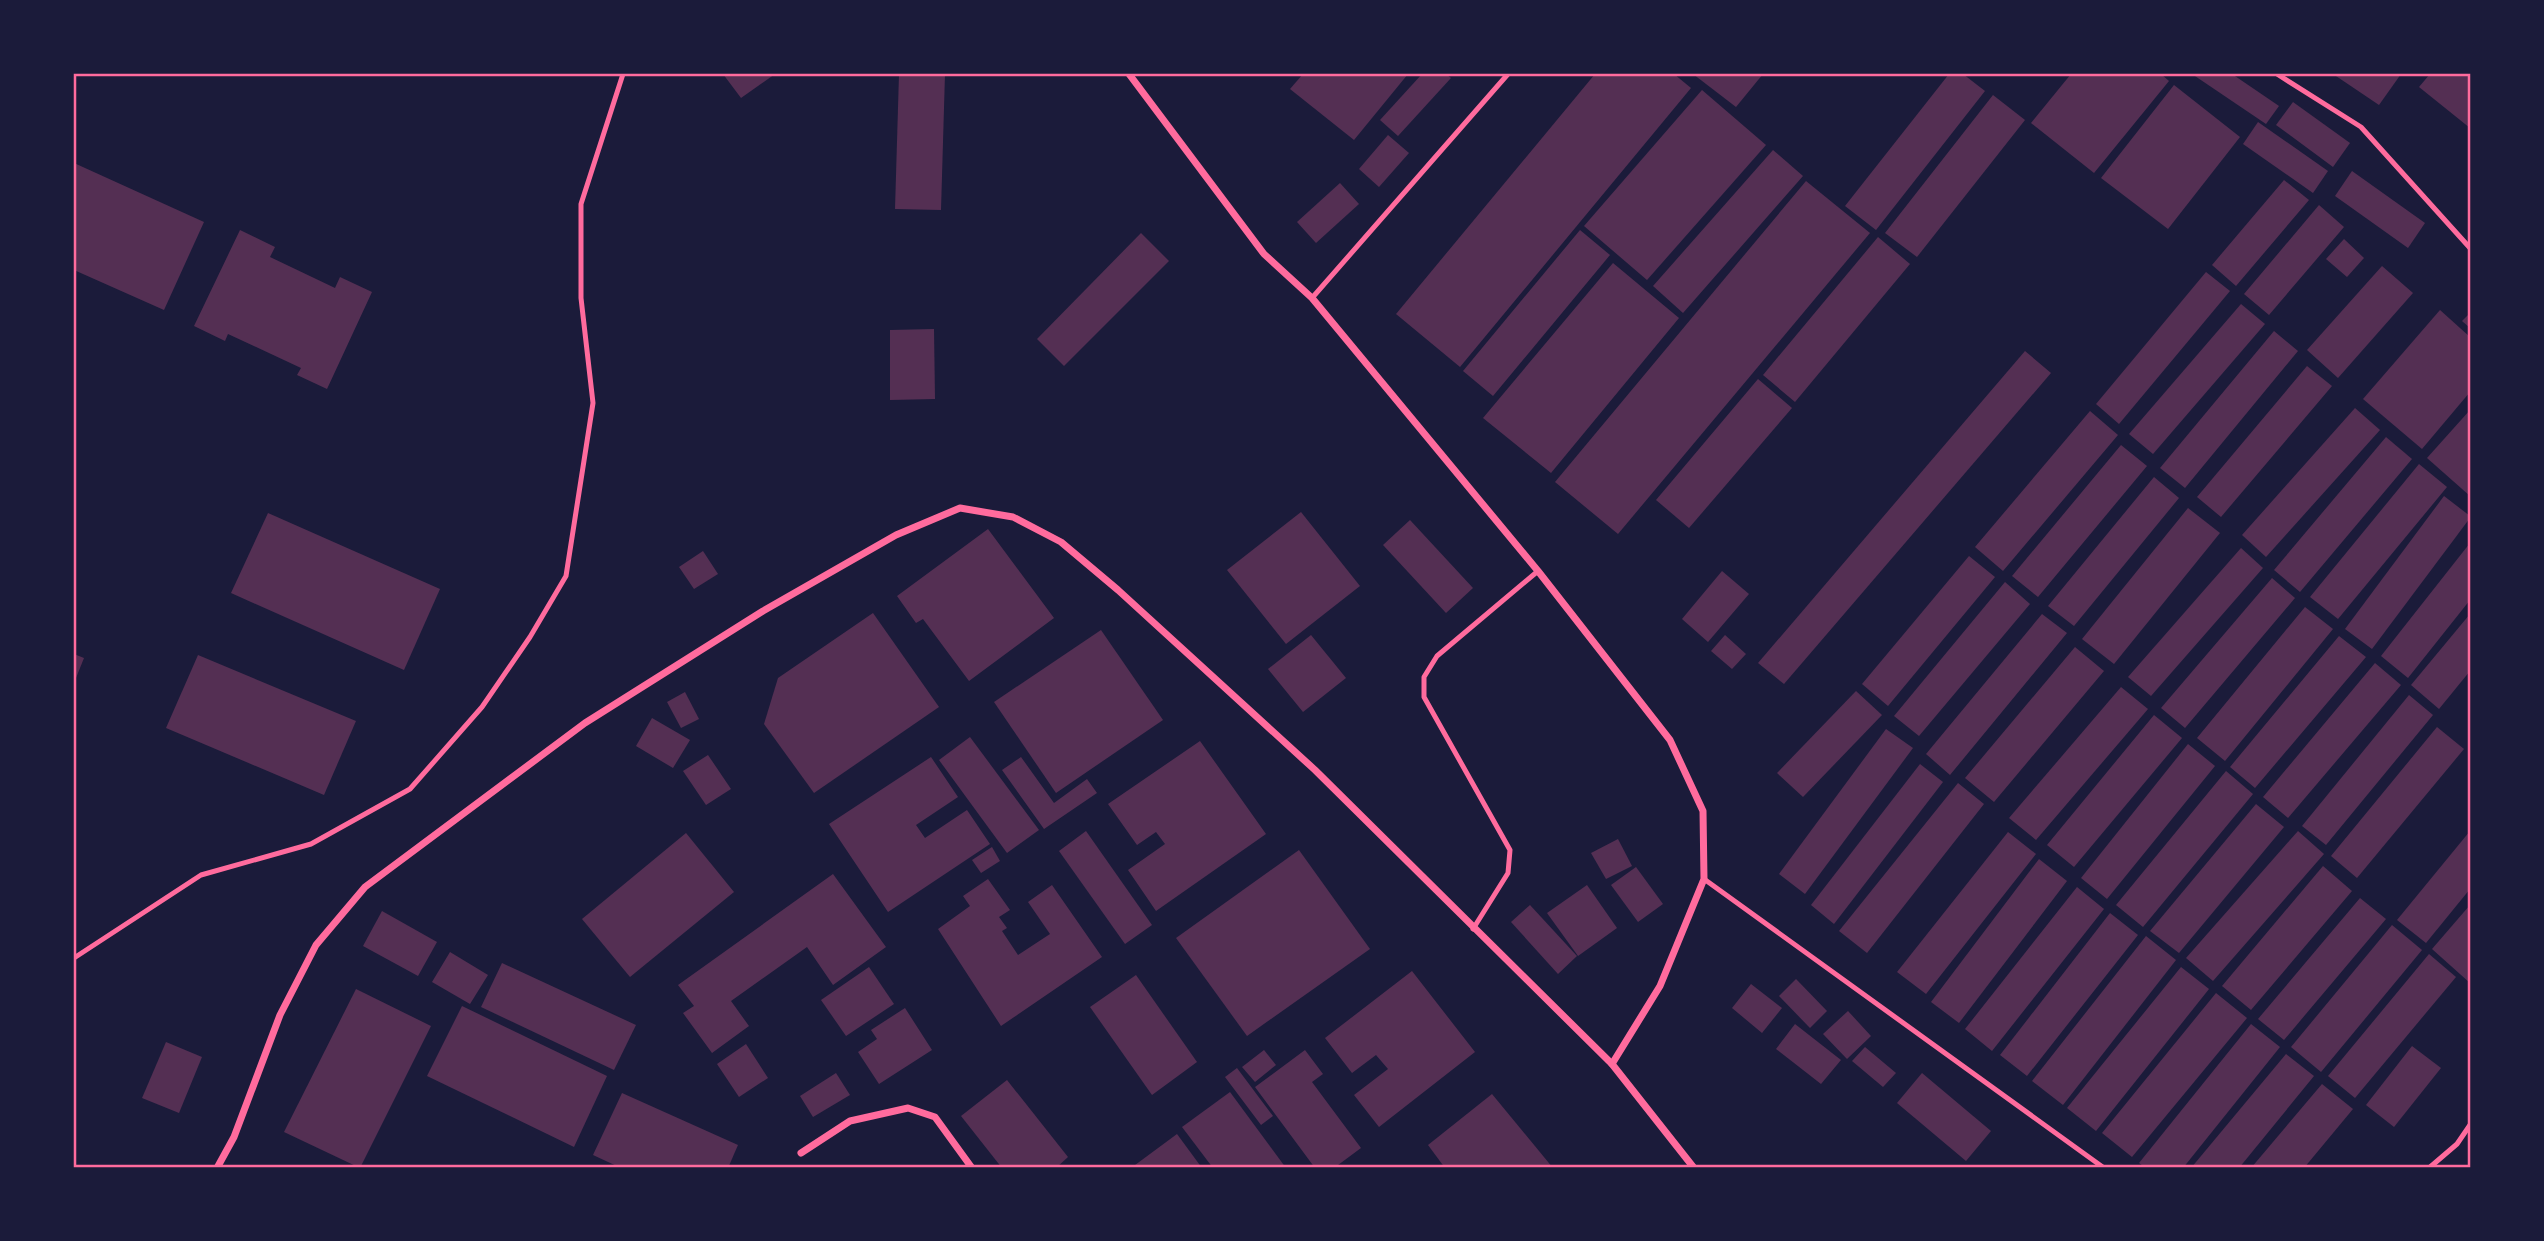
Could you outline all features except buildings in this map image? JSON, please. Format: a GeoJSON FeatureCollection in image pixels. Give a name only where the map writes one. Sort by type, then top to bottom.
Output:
{"type":"FeatureCollection","features":[{"type":"Feature","properties":{"kind":"street"},"geometry":{"type":"LineString","coordinates":[[1129,74],[1264,254],[1312,298],[1538,571],[1670,740],[1703,811],[1704,879],[1660,986],[1612,1064]]}},
{"type":"Feature","properties":{"kind":"street"},"geometry":{"type":"LineString","coordinates":[[217,1167],[234,1137],[281,1014],[316,945],[365,887],[586,723],[775,604],[896,535],[960,508],[1013,517],[1061,542],[1118,590],[1315,770],[1612,1064],[1694,1167]]}},
{"type":"Feature","properties":{"kind":"street"},"geometry":{"type":"LineString","coordinates":[[801,1153],[850,1121],[908,1108],[935,1117],[972,1167]]}},
{"type":"Feature","properties":{"kind":"lane"},"geometry":{"type":"LineString","coordinates":[[74,958],[201,875],[311,844],[410,789],[482,707],[530,636],[566,576],[593,403],[581,298],[581,204],[623,74]]}},
{"type":"Feature","properties":{"kind":"lane"},"geometry":{"type":"LineString","coordinates":[[1312,298],[1508,74]]}},
{"type":"Feature","properties":{"kind":"lane"},"geometry":{"type":"LineString","coordinates":[[2277,74],[2361,127],[2470,248]]}},
{"type":"Feature","properties":{"kind":"lane"},"geometry":{"type":"LineString","coordinates":[[1473,929],[1507,873],[1510,850],[1424,697],[1424,677],[1437,656],[1538,571]]}},
{"type":"Feature","properties":{"kind":"lane"},"geometry":{"type":"LineString","coordinates":[[1704,879],[2104,1167]]}},
{"type":"Feature","properties":{"kind":"lane"},"geometry":{"type":"LineString","coordinates":[[2429,1167],[2457,1144],[2470,1125]]}}]}
